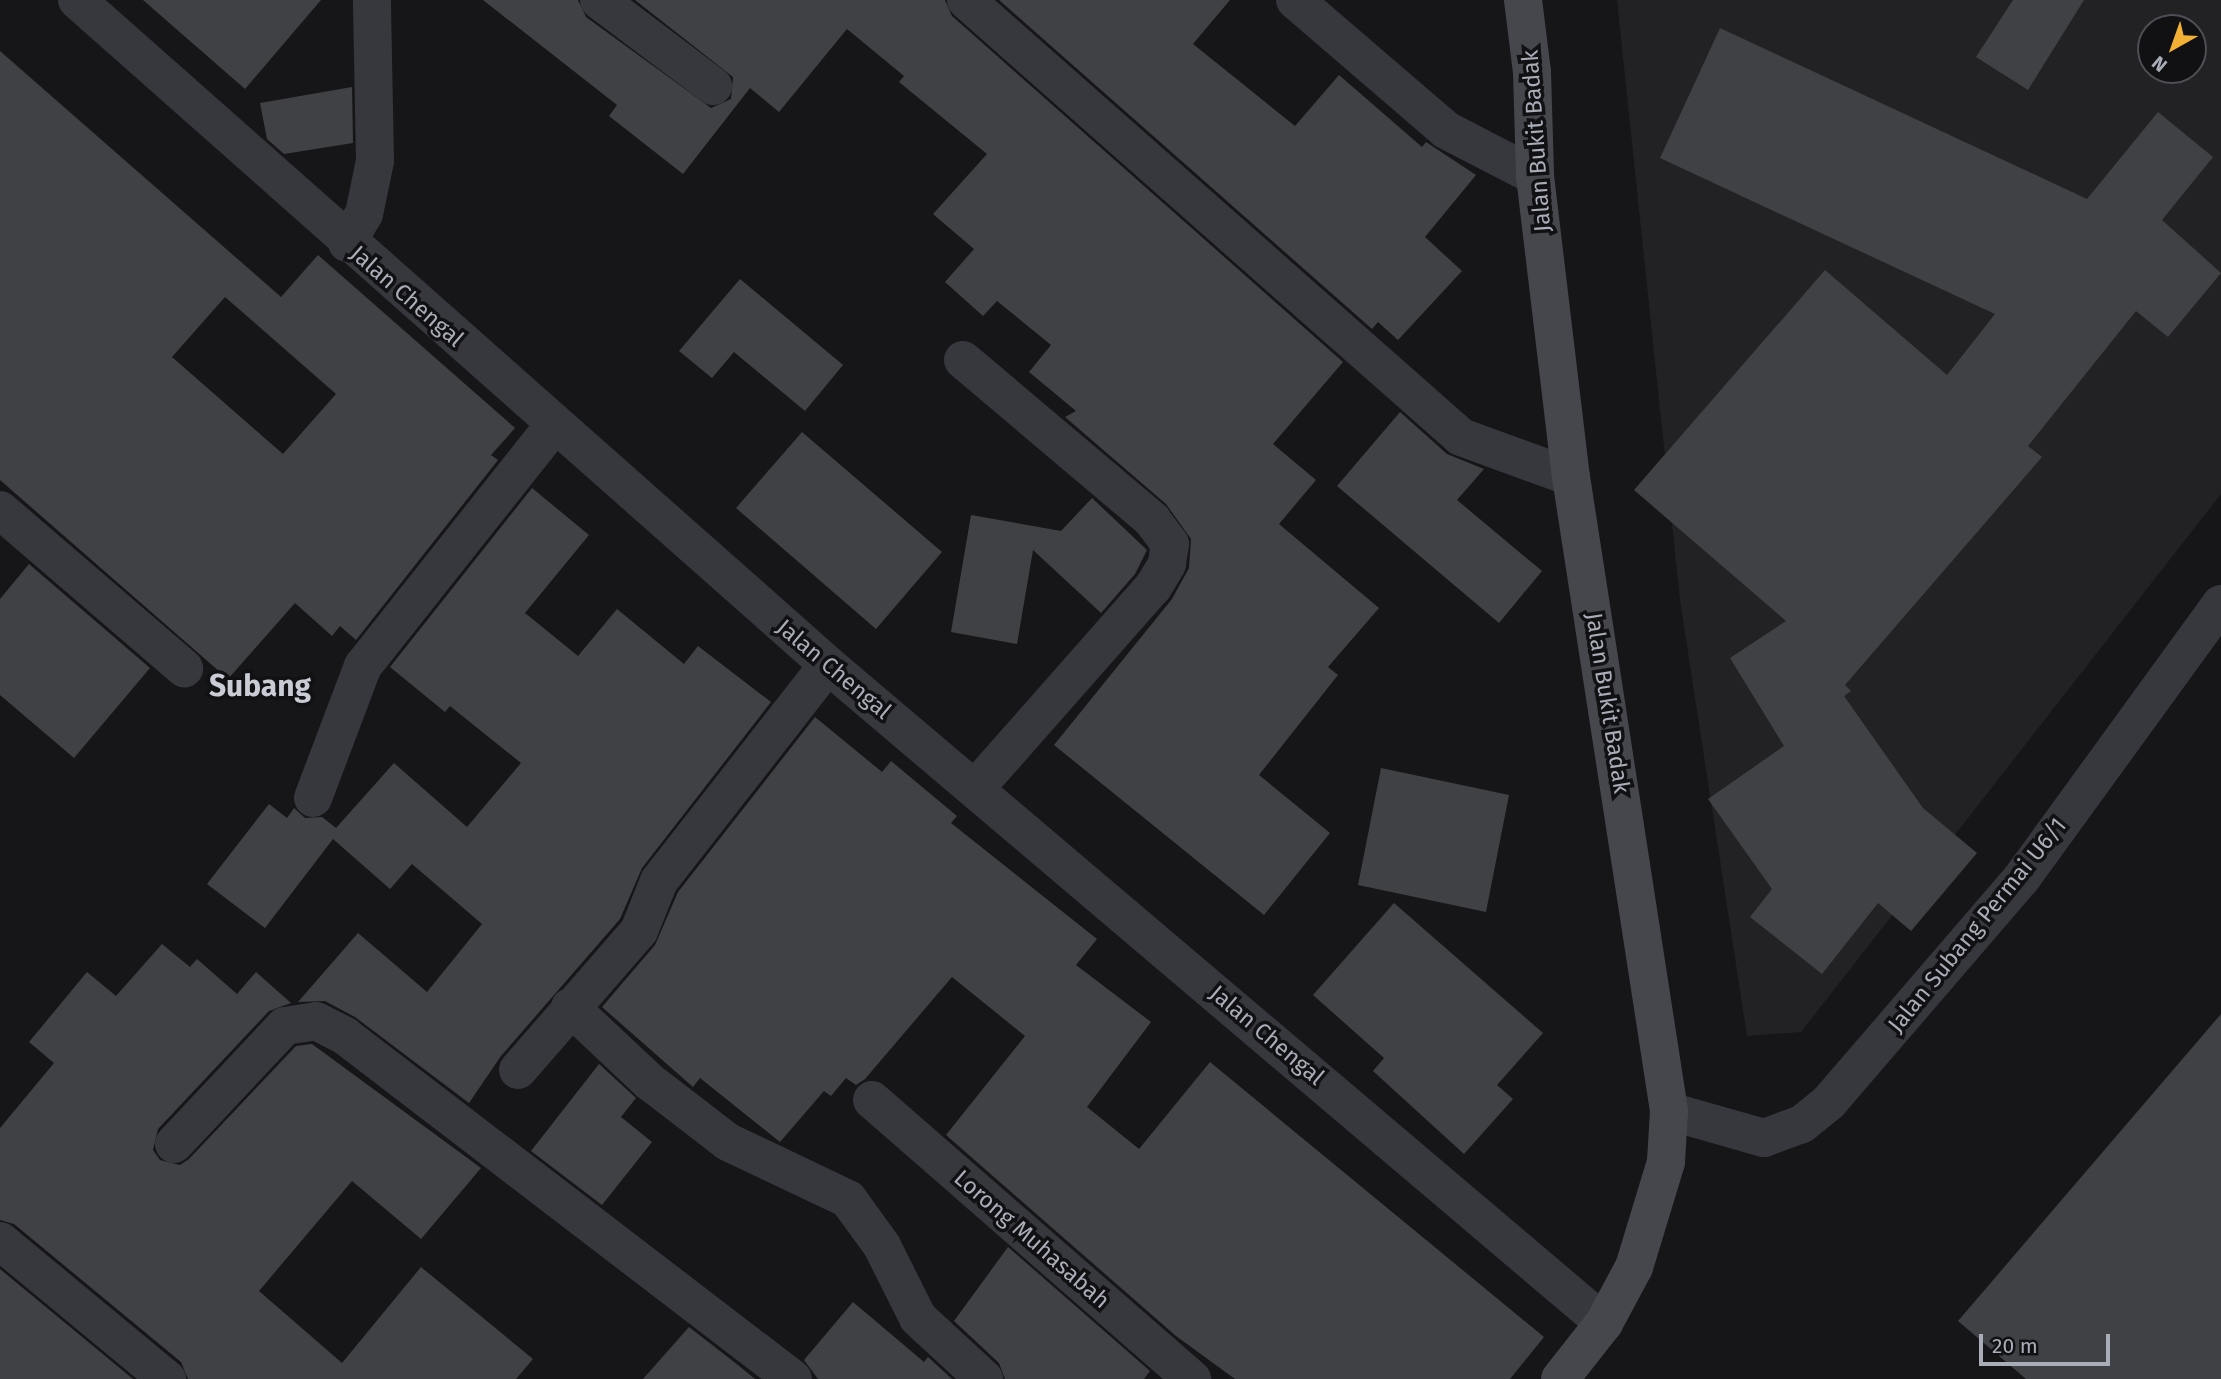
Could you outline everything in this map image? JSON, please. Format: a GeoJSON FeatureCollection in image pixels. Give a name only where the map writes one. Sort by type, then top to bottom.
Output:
{"type":"FeatureCollection","features":[{"type":"Feature","properties":{"kind":"main road","name":"Jalan Bukit Badak"},"geometry":{"type":"LineString","coordinates":[[1523,0],[1532,72],[1535,176],[1571,477],[1670,1111],[1666,1162],[1634,1267],[1604,1323],[1560,1379]]}},
{"type":"Feature","properties":{"kind":"street","name":"Jalan Chengal"},"geometry":{"type":"LineString","coordinates":[[77,0],[347,243],[828,665],[1604,1323]]}},
{"type":"Feature","properties":{"kind":"street"},"geometry":{"type":"LineString","coordinates":[[347,243],[363,215],[375,161],[372,0]]}},
{"type":"Feature","properties":{"kind":"street"},"geometry":{"type":"LineString","coordinates":[[599,0],[713,86]]}},
{"type":"Feature","properties":{"kind":"street"},"geometry":{"type":"LineString","coordinates":[[966,0],[1461,437],[1571,477]]}},
{"type":"Feature","properties":{"kind":"street"},"geometry":{"type":"LineString","coordinates":[[1295,0],[1446,130],[1535,176]]}},
{"type":"Feature","properties":{"kind":"street"},"geometry":{"type":"LineString","coordinates":[[963,360],[1152,520],[1170,544],[1167,564],[1153,587],[976,788]]}},
{"type":"Feature","properties":{"kind":"street"},"geometry":{"type":"LineString","coordinates":[[313,798],[375,648],[554,425]]}},
{"type":"Feature","properties":{"kind":"street"},"geometry":{"type":"LineString","coordinates":[[0,510],[184,668]]}},
{"type":"Feature","properties":{"kind":"street","name":"Jalan Subang Permai U6/1"},"geometry":{"type":"LineString","coordinates":[[1670,1111],[1764,1138],[1802,1124],[1829,1102],[2021,879],[2221,604]]}},
{"type":"Feature","properties":{"kind":"street"},"geometry":{"type":"LineString","coordinates":[[517,1070],[639,931],[659,881],[828,665]]}},
{"type":"Feature","properties":{"kind":"street"},"geometry":{"type":"LineString","coordinates":[[570,1007],[650,1082],[729,1142],[848,1199],[882,1246],[918,1318],[984,1379]]}},
{"type":"Feature","properties":{"kind":"street"},"geometry":{"type":"LineString","coordinates":[[174,1144],[285,1026],[316,1021],[345,1036],[783,1376]]}},
{"type":"Feature","properties":{"kind":"street","name":"Lorong Muhasabah"},"geometry":{"type":"LineString","coordinates":[[872,1100],[1192,1379]]}},
{"type":"Feature","properties":{"kind":"street"},"geometry":{"type":"LineString","coordinates":[[0,1241],[167,1379]]}},
{"type":"Feature","properties":{"kind":"shaded area"},"geometry":{"type":"Polygon","coordinates":[[[1617,0],[2221,0],[2221,494],[1801,1032],[1747,1036],[1680,600],[1617,0]]]}},
{"type":"Feature","properties":{"kind":"building"},"geometry":{"type":"Polygon","coordinates":[[[143,0],[321,0],[245,89],[143,0]]]}},
{"type":"Feature","properties":{"kind":"building"},"geometry":{"type":"Polygon","coordinates":[[[483,0],[578,0],[586,17],[711,108],[731,99],[733,77],[635,0],[945,0],[952,16],[1343,362],[1273,444],[1316,480],[1279,524],[1379,608],[1328,667],[1338,675],[1259,775],[1330,833],[1264,915],[1054,745],[1172,599],[1189,568],[1191,539],[1166,504],[1065,417],[1076,411],[1029,372],[1051,345],[997,301],[983,316],[945,282],[974,249],[933,214],[987,154],[899,82],[904,76],[847,29],[779,112],[750,88],[683,174],[609,116],[617,105],[483,0]]]}},
{"type":"Feature","properties":{"kind":"building"},"geometry":{"type":"Polygon","coordinates":[[[999,0],[1230,0],[1193,44],[1295,126],[1339,75],[1422,147],[1426,142],[1476,175],[1425,237],[1462,271],[1398,340],[1378,322],[1372,329],[999,0]]]}},
{"type":"Feature","properties":{"kind":"building"},"geometry":{"type":"Polygon","coordinates":[[[2013,0],[2084,0],[2028,90],[1976,57],[2013,0]]]}},
{"type":"Feature","properties":{"kind":"building"},"geometry":{"type":"Polygon","coordinates":[[[1720,28],[2087,199],[2158,112],[2213,157],[2162,220],[2221,273],[2168,337],[2136,311],[2028,446],[2042,457],[1845,685],[1851,691],[1844,696],[1923,808],[1977,853],[1911,931],[1878,903],[1822,974],[1750,917],[1772,889],[1708,799],[1784,746],[1730,658],[1786,621],[1634,490],[1825,270],[1947,375],[1995,314],[1660,158],[1720,28]]]}},
{"type":"Feature","properties":{"kind":"building"},"geometry":{"type":"Polygon","coordinates":[[[0,51],[281,297],[318,255],[515,428],[491,455],[498,460],[356,640],[340,626],[332,636],[295,603],[228,679],[0,480],[0,51]],[[225,297],[172,357],[283,454],[336,394],[225,297]]]}},
{"type":"Feature","properties":{"kind":"building"},"geometry":{"type":"Polygon","coordinates":[[[352,87],[353,143],[284,154],[267,139],[260,103],[352,87]]]}},
{"type":"Feature","properties":{"kind":"building"},"geometry":{"type":"Polygon","coordinates":[[[740,279],[843,365],[805,411],[734,352],[712,378],[679,351],[740,279]]]}},
{"type":"Feature","properties":{"kind":"building"},"geometry":{"type":"Polygon","coordinates":[[[1400,412],[1447,454],[1484,469],[1457,500],[1542,571],[1499,623],[1337,486],[1400,412]]]}},
{"type":"Feature","properties":{"kind":"building"},"geometry":{"type":"Polygon","coordinates":[[[802,432],[942,552],[876,629],[736,508],[802,432]]]}},
{"type":"Feature","properties":{"kind":"building"},"geometry":{"type":"Polygon","coordinates":[[[532,488],[589,535],[525,613],[578,656],[617,609],[684,664],[698,646],[771,702],[642,868],[620,919],[501,1056],[469,1103],[355,1017],[325,1001],[298,1002],[358,933],[427,992],[482,924],[412,864],[390,889],[333,839],[265,928],[207,884],[269,804],[287,818],[294,808],[305,818],[322,817],[336,828],[394,763],[467,827],[521,763],[450,706],[445,712],[390,667],[532,488]]]}},
{"type":"Feature","properties":{"kind":"building"},"geometry":{"type":"Polygon","coordinates":[[[1092,498],[1147,550],[1135,574],[1101,613],[1033,550],[1017,644],[951,632],[971,515],[1061,531],[1092,498]]]}},
{"type":"Feature","properties":{"kind":"building"},"geometry":{"type":"Polygon","coordinates":[[[29,564],[150,668],[74,758],[0,695],[0,599],[29,564]]]}},
{"type":"Feature","properties":{"kind":"building"},"geometry":{"type":"Polygon","coordinates":[[[815,717],[882,772],[891,761],[957,816],[951,823],[1097,939],[1076,965],[1151,1022],[1087,1107],[1139,1149],[1210,1062],[1544,1337],[1510,1379],[1235,1379],[1176,1336],[946,1135],[1025,1036],[952,977],[865,1079],[856,1085],[846,1078],[831,1096],[824,1091],[780,1142],[700,1078],[693,1087],[602,1007],[655,945],[678,892],[815,717]]]}},
{"type":"Feature","properties":{"kind":"building"},"geometry":{"type":"Polygon","coordinates":[[[1381,768],[1509,795],[1486,912],[1358,885],[1381,768]]]}},
{"type":"Feature","properties":{"kind":"building"},"geometry":{"type":"Polygon","coordinates":[[[1394,903],[1543,1033],[1497,1085],[1513,1099],[1464,1154],[1373,1071],[1384,1058],[1313,995],[1394,903]]]}},
{"type":"Feature","properties":{"kind":"building"},"geometry":{"type":"Polygon","coordinates":[[[162,944],[190,967],[197,959],[237,994],[256,972],[291,1003],[269,1011],[158,1129],[153,1150],[160,1160],[180,1165],[189,1159],[296,1046],[312,1044],[481,1168],[421,1239],[352,1181],[259,1291],[342,1363],[421,1267],[533,1359],[516,1379],[188,1379],[181,1362],[14,1224],[0,1220],[0,1128],[54,1063],[29,1042],[87,972],[116,996],[162,944]]]}},
{"type":"Feature","properties":{"kind":"building"},"geometry":{"type":"Polygon","coordinates":[[[2221,1014],[2221,1379],[2026,1379],[1958,1321],[2221,1014]]]}},
{"type":"Feature","properties":{"kind":"building"},"geometry":{"type":"Polygon","coordinates":[[[599,1064],[636,1098],[621,1117],[652,1142],[602,1205],[531,1151],[599,1064]]]}},
{"type":"Feature","properties":{"kind":"building"},"geometry":{"type":"Polygon","coordinates":[[[1008,1247],[1150,1371],[1144,1379],[1005,1379],[999,1363],[954,1321],[1008,1247]]]}},
{"type":"Feature","properties":{"kind":"building"},"geometry":{"type":"Polygon","coordinates":[[[0,1269],[133,1379],[0,1379],[0,1269]]]}},
{"type":"Feature","properties":{"kind":"building"},"geometry":{"type":"Polygon","coordinates":[[[853,1302],[924,1362],[928,1357],[952,1379],[818,1379],[804,1360],[853,1302]]]}},
{"type":"Feature","properties":{"kind":"building"},"geometry":{"type":"Polygon","coordinates":[[[689,1327],[738,1365],[755,1379],[643,1379],[689,1327]]]}},
{"type":"Feature","properties":{"kind":"district","name":"Subang"},"geometry":{"type":"Point","coordinates":[260,686]}}]}
